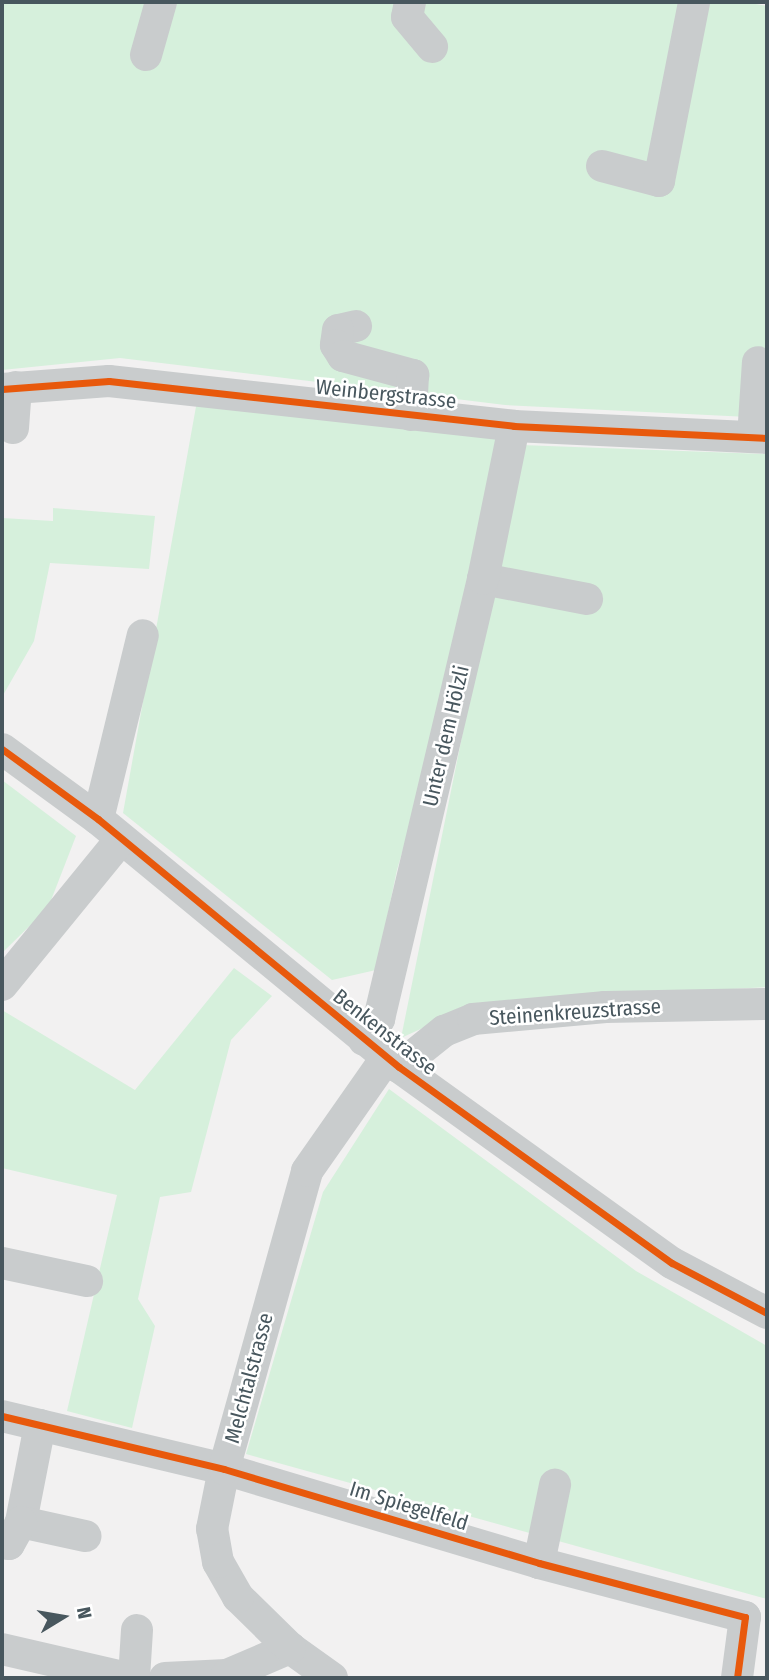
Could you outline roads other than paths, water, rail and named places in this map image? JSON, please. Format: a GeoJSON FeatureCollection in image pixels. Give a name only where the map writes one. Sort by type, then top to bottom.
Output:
{"type":"FeatureCollection","features":[{"type":"Feature","properties":{"kind":"street"},"geometry":{"type":"LineString","coordinates":[[146,55],[161,2]]}},
{"type":"Feature","properties":{"kind":"street"},"geometry":{"type":"LineString","coordinates":[[410,2],[407,18],[432,47]]}},
{"type":"Feature","properties":{"kind":"street"},"geometry":{"type":"LineString","coordinates":[[602,166],[659,181],[694,2]]}},
{"type":"Feature","properties":{"kind":"street"},"geometry":{"type":"LineString","coordinates":[[356,326],[338,330],[336,345],[343,356],[413,375],[411,415]]}},
{"type":"Feature","properties":{"kind":"street"},"geometry":{"type":"LineString","coordinates":[[758,362],[760,438]]}},
{"type":"Feature","properties":{"kind":"street","name":"Weinbergstrasse"},"geometry":{"type":"LineString","coordinates":[[9,388],[108,381],[704,448],[760,438]]}},
{"type":"Feature","properties":{"kind":"street"},"geometry":{"type":"LineString","coordinates":[[9,388],[13,428]]}},
{"type":"Feature","properties":{"kind":"street","name":"Unter dem Hölzli"},"geometry":{"type":"LineString","coordinates":[[383,1055],[379,1019],[483,579],[514,426]]}},
{"type":"Feature","properties":{"kind":"street"},"geometry":{"type":"LineString","coordinates":[[483,579],[587,599]]}},
{"type":"Feature","properties":{"kind":"street"},"geometry":{"type":"LineString","coordinates":[[2,985],[109,829],[143,635]]}},
{"type":"Feature","properties":{"kind":"street","name":"Benkenstrasse"},"geometry":{"type":"LineString","coordinates":[[2,749],[109,829],[383,1055],[672,1263],[767,1313]]}},
{"type":"Feature","properties":{"kind":"street","name":"Steinenkreuzstrasse"},"geometry":{"type":"LineString","coordinates":[[383,1055],[473,1019],[605,1007],[767,1004]]}},
{"type":"Feature","properties":{"kind":"street","name":"Melchtalstrasse"},"geometry":{"type":"LineString","coordinates":[[332,1678],[290,1648],[238,1597],[218,1562],[212,1529],[224,1469],[307,1171],[383,1055]]}},
{"type":"Feature","properties":{"kind":"street"},"geometry":{"type":"LineString","coordinates":[[2,1263],[87,1281]]}},
{"type":"Feature","properties":{"kind":"street","name":"Im Spiegelfeld"},"geometry":{"type":"LineString","coordinates":[[2,1416],[224,1469],[539,1563],[745,1617],[737,1678]]}},
{"type":"Feature","properties":{"kind":"street"},"geometry":{"type":"LineString","coordinates":[[40,1425],[12,1533],[85,1536]]}},
{"type":"Feature","properties":{"kind":"street"},"geometry":{"type":"LineString","coordinates":[[539,1563],[555,1485]]}},
{"type":"Feature","properties":{"kind":"street"},"geometry":{"type":"LineString","coordinates":[[134,1678],[137,1630]]}},
{"type":"Feature","properties":{"kind":"street"},"geometry":{"type":"LineString","coordinates":[[165,1678],[227,1675],[290,1648]]}},
{"type":"Feature","properties":{"kind":"street"},"geometry":{"type":"LineString","coordinates":[[2,1649],[128,1678]]}}]}
